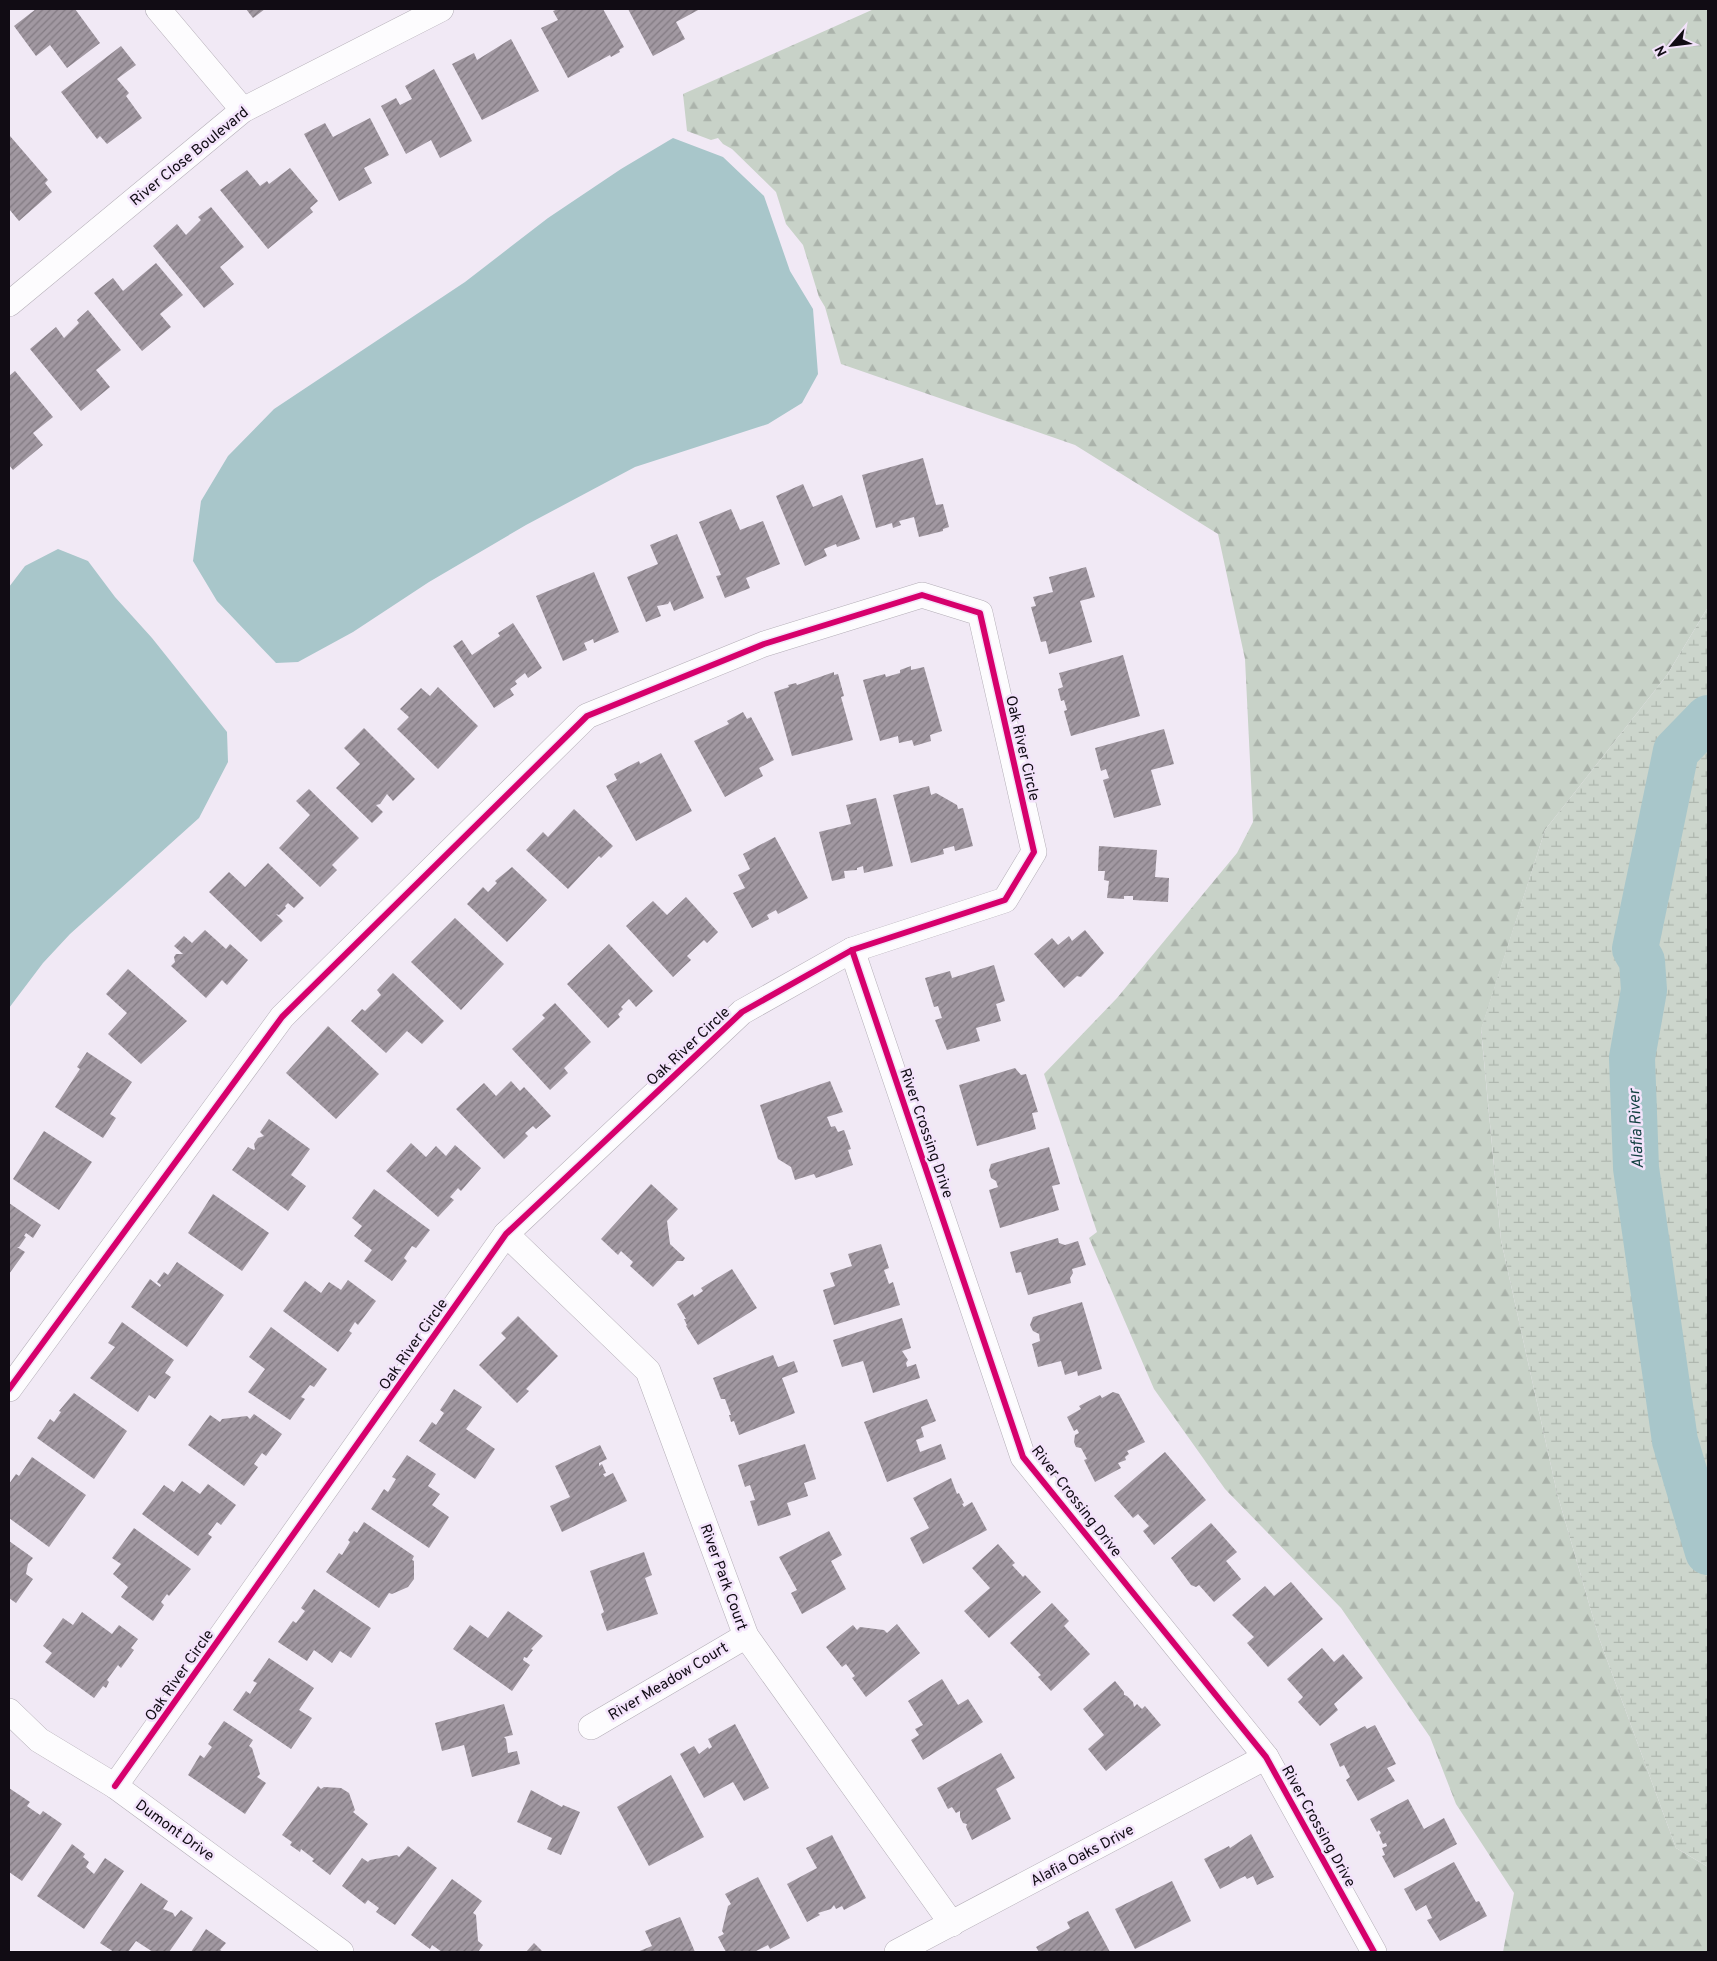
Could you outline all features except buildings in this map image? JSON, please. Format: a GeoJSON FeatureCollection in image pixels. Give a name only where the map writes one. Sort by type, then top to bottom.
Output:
{"type":"FeatureCollection","features":[{"type":"Feature","properties":{"kind":"street"},"geometry":{"type":"LineString","coordinates":[[158,9],[243,110]]}},
{"type":"Feature","properties":{"kind":"street","name":"River Close Boulevard"},"geometry":{"type":"LineString","coordinates":[[9,304],[243,110],[441,9]]}},
{"type":"Feature","properties":{"kind":"street","name":"Oak River Circle"},"geometry":{"type":"LineString","coordinates":[[9,1389],[282,1016],[587,716],[764,644],[922,596],[980,613],[1034,852],[1006,900],[852,950],[742,1012],[506,1234],[115,1786]]}},
{"type":"Feature","properties":{"kind":"street","name":"River Crossing Drive"},"geometry":{"type":"LineString","coordinates":[[852,950],[1024,1457],[1266,1757],[1374,1952]]}},
{"type":"Feature","properties":{"kind":"street","name":"River Park Court"},"geometry":{"type":"LineString","coordinates":[[506,1234],[648,1371],[746,1636],[952,1924]]}},
{"type":"Feature","properties":{"kind":"street","name":"River Meadow Court"},"geometry":{"type":"LineString","coordinates":[[591,1727],[746,1636]]}},
{"type":"Feature","properties":{"kind":"street","name":"Dumont Drive"},"geometry":{"type":"LineString","coordinates":[[9,1711],[39,1740],[115,1786],[341,1952]]}},
{"type":"Feature","properties":{"kind":"street","name":"Alafia Oaks Drive"},"geometry":{"type":"LineString","coordinates":[[897,1952],[1266,1757]]}},
{"type":"Feature","properties":{"kind":"green space"},"geometry":{"type":"Polygon","coordinates":[[[874,9],[1708,9],[1708,607],[1667,675],[1545,830],[1481,1030],[1501,1240],[1557,1493],[1599,1638],[1676,1848],[1708,1867],[1708,1952],[1503,1952],[1514,1893],[1456,1804],[1430,1737],[1341,1608],[1225,1489],[1154,1389],[1089,1238],[1097,1232],[1044,1074],[1117,998],[1237,853],[1253,822],[1245,659],[1218,534],[1075,445],[841,364],[825,307],[819,297],[803,245],[786,224],[776,192],[718,138],[711,140],[687,131],[683,94],[874,9]]]}},
{"type":"Feature","properties":{"kind":"green space"},"geometry":{"type":"Polygon","coordinates":[[[1708,607],[1708,1867],[1676,1848],[1599,1638],[1557,1493],[1501,1240],[1481,1029],[1545,830],[1667,675],[1708,607]]]}},
{"type":"Feature","properties":{"kind":"shaded area"},"geometry":{"type":"Polygon","coordinates":[[[673,138],[723,157],[764,196],[790,271],[813,309],[818,374],[802,403],[768,424],[635,467],[526,525],[429,582],[353,632],[298,662],[276,663],[217,601],[193,561],[201,501],[228,456],[274,409],[465,282],[548,218],[621,169],[673,138]]]}},
{"type":"Feature","properties":{"kind":"shaded area"},"geometry":{"type":"Polygon","coordinates":[[[58,549],[88,561],[115,597],[152,638],[227,732],[228,762],[199,818],[70,934],[43,963],[9,1008],[9,587],[25,566],[58,549]]]}},
{"type":"Feature","properties":{"kind":"waterway","name":"Alafia River"},"geometry":{"type":"LineString","coordinates":[[1708,718],[1676,751],[1635,949],[1642,961],[1644,990],[1632,1058],[1636,1168],[1675,1441],[1708,1552]]}},
{"type":"Feature","properties":{"kind":"cycle path"},"geometry":{"type":"LineString","coordinates":[[9,1389],[282,1017],[587,716],[764,644],[922,595],[980,613],[1034,852],[1005,900],[852,950],[742,1012],[506,1234],[115,1786]]}},
{"type":"Feature","properties":{"kind":"cycle path"},"geometry":{"type":"LineString","coordinates":[[852,950],[1023,1457],[1266,1757],[1374,1952]]}}]}
